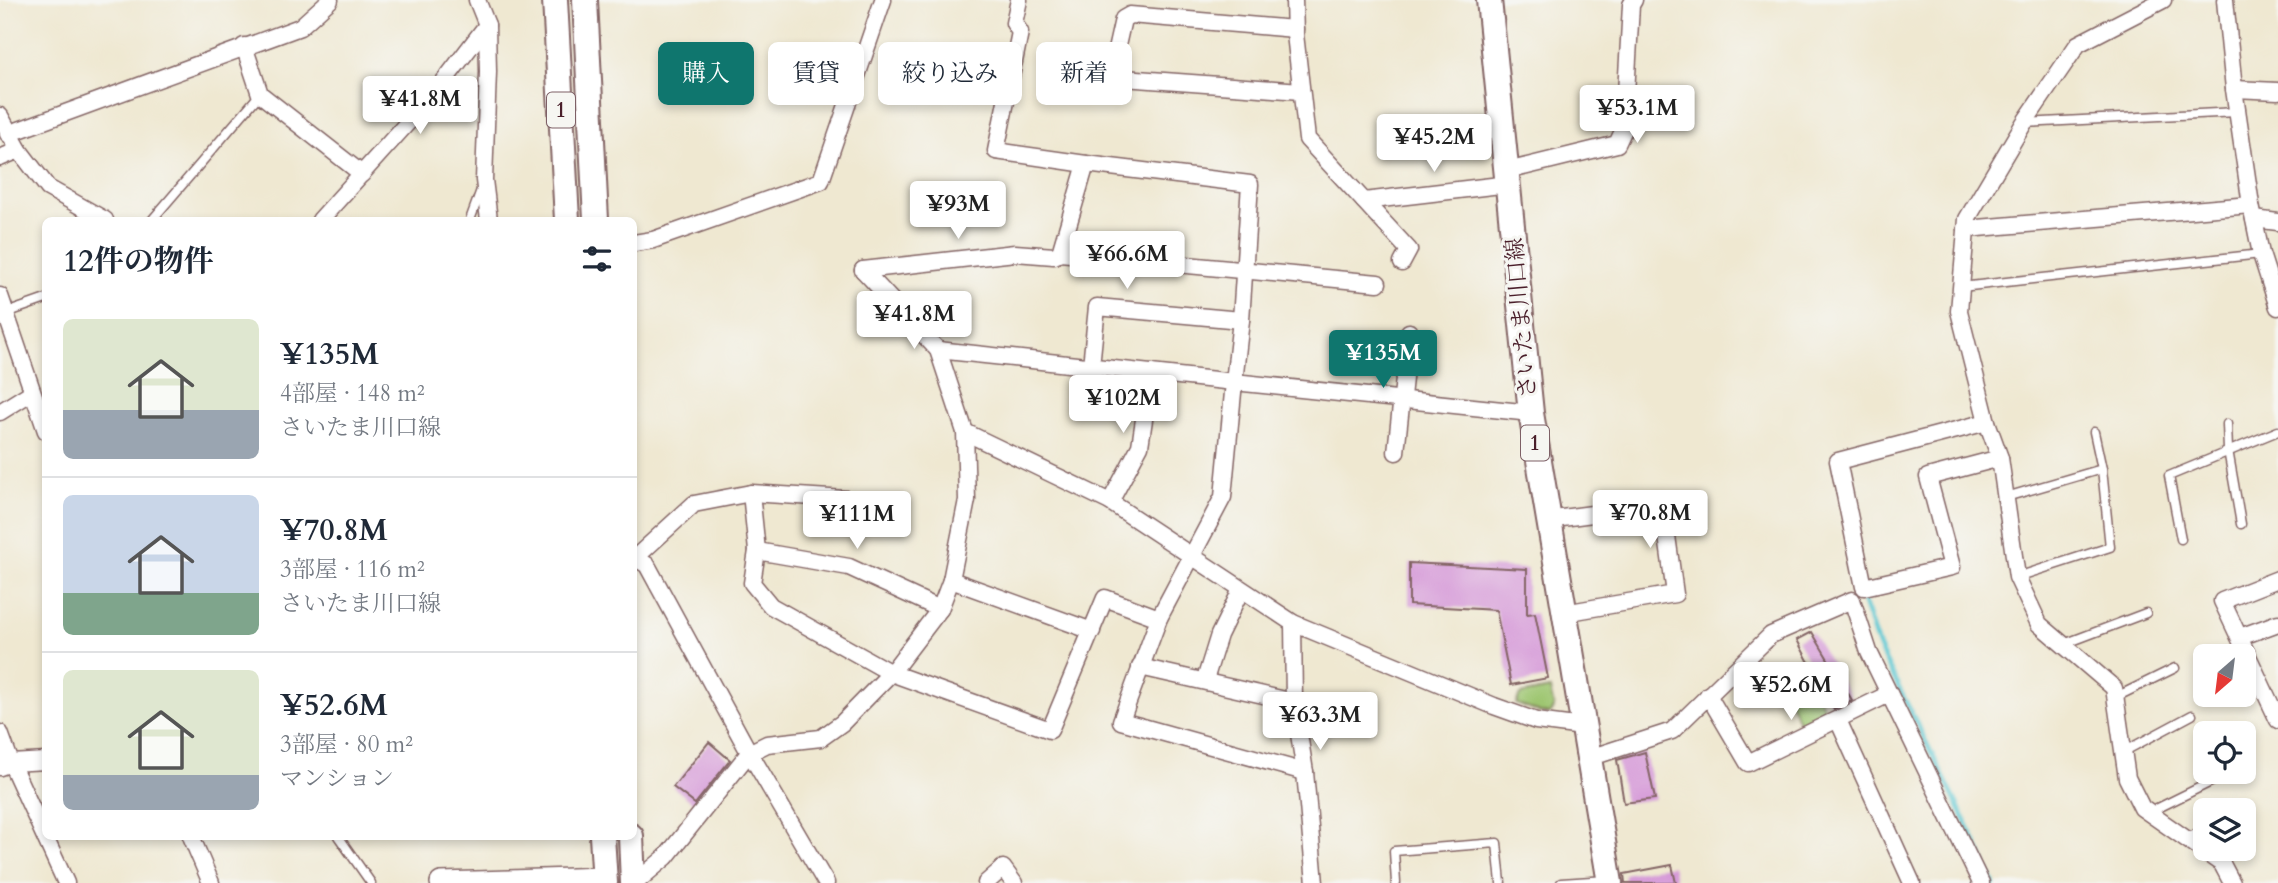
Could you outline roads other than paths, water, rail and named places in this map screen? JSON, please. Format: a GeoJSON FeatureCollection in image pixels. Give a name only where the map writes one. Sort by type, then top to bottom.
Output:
{"type":"FeatureCollection","features":[{"type":"Feature","properties":{"kind":"main road","name":"1"},"geometry":{"type":"LineString","coordinates":[[555,0],[567,217]]}},
{"type":"Feature","properties":{"kind":"main road","name":"1"},"geometry":{"type":"LineString","coordinates":[[585,0],[596,217]]}},
{"type":"Feature","properties":{"kind":"main road","name":"さいたま川口線"},"geometry":{"type":"LineString","coordinates":[[1489,0],[1531,413],[1610,881]]}},
{"type":"Feature","properties":{"kind":"main road"},"geometry":{"type":"LineString","coordinates":[[602,840],[605,881]]}},
{"type":"Feature","properties":{"kind":"main road"},"geometry":{"type":"LineString","coordinates":[[631,840],[634,883]]}},
{"type":"Feature","properties":{"kind":"street"},"geometry":{"type":"LineString","coordinates":[[8,134],[300,27],[330,0]]}},
{"type":"Feature","properties":{"kind":"street"},"geometry":{"type":"LineString","coordinates":[[477,0],[486,25],[488,72],[484,180],[489,217]]}},
{"type":"Feature","properties":{"kind":"street"},"geometry":{"type":"LineString","coordinates":[[637,243],[653,240],[821,181],[883,0]]}},
{"type":"Feature","properties":{"kind":"street"},"geometry":{"type":"LineString","coordinates":[[1019,0],[1014,23],[1020,32],[996,151],[1250,184],[1241,320],[1223,497],[1159,618],[1121,721],[1305,772]]}},
{"type":"Feature","properties":{"kind":"street"},"geometry":{"type":"LineString","coordinates":[[1294,0],[1294,29],[1307,139],[1409,250],[1402,263]]}},
{"type":"Feature","properties":{"kind":"street"},"geometry":{"type":"LineString","coordinates":[[1364,201],[1508,177],[1617,144],[1624,129],[1631,5],[1634,0]]}},
{"type":"Feature","properties":{"kind":"street"},"geometry":{"type":"LineString","coordinates":[[2163,0],[2078,44],[2024,124],[1967,219],[1959,312],[1987,422],[2000,458],[2017,577],[2039,624],[2114,688],[2127,778],[2142,808],[2222,864],[2232,883]]}},
{"type":"Feature","properties":{"kind":"street"},"geometry":{"type":"LineString","coordinates":[[2225,0],[2234,89],[2253,212],[2261,254],[2273,277],[2278,307]]}},
{"type":"Feature","properties":{"kind":"street"},"geometry":{"type":"LineString","coordinates":[[1294,29],[1130,15],[1123,19],[1110,77],[1301,91]]}},
{"type":"Feature","properties":{"kind":"street"},"geometry":{"type":"LineString","coordinates":[[323,217],[438,89],[486,25]]}},
{"type":"Feature","properties":{"kind":"street"},"geometry":{"type":"LineString","coordinates":[[244,46],[260,94],[362,174]]}},
{"type":"Feature","properties":{"kind":"street"},"geometry":{"type":"LineString","coordinates":[[2234,89],[2278,91]]}},
{"type":"Feature","properties":{"kind":"street"},"geometry":{"type":"LineString","coordinates":[[0,116],[8,134],[48,188],[100,217]]}},
{"type":"Feature","properties":{"kind":"street"},"geometry":{"type":"LineString","coordinates":[[0,158],[19,150]]}},
{"type":"Feature","properties":{"kind":"street"},"geometry":{"type":"LineString","coordinates":[[1060,253],[1086,164]]}},
{"type":"Feature","properties":{"kind":"street"},"geometry":{"type":"LineString","coordinates":[[1966,229],[2253,212],[2278,222]]}},
{"type":"Feature","properties":{"kind":"street"},"geometry":{"type":"LineString","coordinates":[[634,883],[666,857],[749,753],[767,744],[821,738],[842,723],[891,673],[940,609],[951,580],[967,500],[965,432],[938,350],[863,270],[1015,253],[1054,257],[1060,253],[1378,283]]}},
{"type":"Feature","properties":{"kind":"street"},"geometry":{"type":"LineString","coordinates":[[0,296],[32,391],[42,411]]}},
{"type":"Feature","properties":{"kind":"street"},"geometry":{"type":"LineString","coordinates":[[1091,366],[1097,307],[1241,320]]}},
{"type":"Feature","properties":{"kind":"street"},"geometry":{"type":"LineString","coordinates":[[1396,452],[1409,332]]}},
{"type":"Feature","properties":{"kind":"street"},"geometry":{"type":"LineString","coordinates":[[938,350],[1531,413]]}},
{"type":"Feature","properties":{"kind":"street"},"geometry":{"type":"LineString","coordinates":[[1110,502],[1140,446],[1151,373]]}},
{"type":"Feature","properties":{"kind":"street"},"geometry":{"type":"LineString","coordinates":[[0,412],[32,391]]}},
{"type":"Feature","properties":{"kind":"street"},"geometry":{"type":"LineString","coordinates":[[1987,422],[1838,461],[1864,587],[1952,567],[1928,477],[2000,458]]}},
{"type":"Feature","properties":{"kind":"street"},"geometry":{"type":"LineString","coordinates":[[965,432],[1110,502],[1293,623],[1494,706],[1536,721],[1583,727]]}},
{"type":"Feature","properties":{"kind":"street"},"geometry":{"type":"LineString","coordinates":[[751,493],[757,551],[752,583],[771,606],[891,673],[1050,730],[1105,598],[1159,618]]}},
{"type":"Feature","properties":{"kind":"street"},"geometry":{"type":"LineString","coordinates":[[637,555],[694,504],[751,493],[846,499]]}},
{"type":"Feature","properties":{"kind":"street"},"geometry":{"type":"LineString","coordinates":[[1547,520],[1653,506],[1664,514],[1675,593],[1564,613]]}},
{"type":"Feature","properties":{"kind":"street"},"geometry":{"type":"LineString","coordinates":[[757,551],[849,567],[940,609]]}},
{"type":"Feature","properties":{"kind":"street"},"geometry":{"type":"LineString","coordinates":[[637,560],[647,565],[749,753],[826,883]]}},
{"type":"Feature","properties":{"kind":"street"},"geometry":{"type":"LineString","coordinates":[[2278,579],[2222,601],[2278,720]]}},
{"type":"Feature","properties":{"kind":"street"},"geometry":{"type":"LineString","coordinates":[[951,580],[1092,631]]}},
{"type":"Feature","properties":{"kind":"street"},"geometry":{"type":"LineString","coordinates":[[1205,680],[1219,635],[1241,590]]}},
{"type":"Feature","properties":{"kind":"street"},"geometry":{"type":"LineString","coordinates":[[1589,758],[1672,730],[1771,635],[1852,600],[1869,652],[1981,883]]}},
{"type":"Feature","properties":{"kind":"street"},"geometry":{"type":"LineString","coordinates":[[1293,623],[1294,702],[1305,772],[1315,883]]}},
{"type":"Feature","properties":{"kind":"street"},"geometry":{"type":"LineString","coordinates":[[2240,637],[2278,623]]}},
{"type":"Feature","properties":{"kind":"street"},"geometry":{"type":"LineString","coordinates":[[1140,667],[1294,702]]}},
{"type":"Feature","properties":{"kind":"street"},"geometry":{"type":"LineString","coordinates":[[1708,695],[1748,763],[1889,694]]}},
{"type":"Feature","properties":{"kind":"street"},"geometry":{"type":"LineString","coordinates":[[1838,720],[1912,883]]}},
{"type":"Feature","properties":{"kind":"street"},"geometry":{"type":"LineString","coordinates":[[0,733],[6,765],[42,837]]}},
{"type":"Feature","properties":{"kind":"street"},"geometry":{"type":"LineString","coordinates":[[6,765],[42,761]]}},
{"type":"Feature","properties":{"kind":"street"},"geometry":{"type":"LineString","coordinates":[[44,840],[65,883]]}},
{"type":"Feature","properties":{"kind":"street"},"geometry":{"type":"LineString","coordinates":[[193,840],[211,883]]}},
{"type":"Feature","properties":{"kind":"street"},"geometry":{"type":"LineString","coordinates":[[986,883],[1003,868],[1014,883]]}},
{"type":"Feature","properties":{"kind":"street"},"geometry":{"type":"LineString","coordinates":[[441,883],[605,881]]}},
{"type":"Feature","properties":{"kind":"lane"},"geometry":{"type":"LineString","coordinates":[[155,217],[260,94]]}},
{"type":"Feature","properties":{"kind":"lane"},"geometry":{"type":"LineString","coordinates":[[2024,124],[2237,111]]}},
{"type":"Feature","properties":{"kind":"lane"},"geometry":{"type":"LineString","coordinates":[[471,217],[484,180]]}},
{"type":"Feature","properties":{"kind":"lane"},"geometry":{"type":"LineString","coordinates":[[1961,287],[2261,254]]}},
{"type":"Feature","properties":{"kind":"lane"},"geometry":{"type":"LineString","coordinates":[[6,313],[42,300]]}},
{"type":"Feature","properties":{"kind":"lane"},"geometry":{"type":"LineString","coordinates":[[2227,424],[2228,450],[2241,524]]}},
{"type":"Feature","properties":{"kind":"lane"},"geometry":{"type":"LineString","coordinates":[[2181,539],[2169,476],[2278,431]]}},
{"type":"Feature","properties":{"kind":"lane"},"geometry":{"type":"LineString","coordinates":[[2017,577],[2110,547],[2102,469],[2094,432]]}},
{"type":"Feature","properties":{"kind":"lane"},"geometry":{"type":"LineString","coordinates":[[2006,497],[2102,469]]}},
{"type":"Feature","properties":{"kind":"lane"},"geometry":{"type":"LineString","coordinates":[[2064,644],[2146,613]]}},
{"type":"Feature","properties":{"kind":"lane"},"geometry":{"type":"LineString","coordinates":[[2116,697],[2175,668]]}},
{"type":"Feature","properties":{"kind":"lane"},"geometry":{"type":"LineString","coordinates":[[2123,752],[2192,715]]}},
{"type":"Feature","properties":{"kind":"lane"},"geometry":{"type":"LineString","coordinates":[[2148,813],[2207,784]]}},
{"type":"Feature","properties":{"kind":"lane"},"geometry":{"type":"LineString","coordinates":[[2186,839],[2193,835]]}},
{"type":"Feature","properties":{"kind":"lane"},"geometry":{"type":"LineString","coordinates":[[341,840],[371,883]]}},
{"type":"Feature","properties":{"kind":"lane"},"geometry":{"type":"LineString","coordinates":[[1396,883],[1394,851],[1497,843],[1501,883]]}},
{"type":"Feature","properties":{"kind":"lane"},"geometry":{"type":"LineString","coordinates":[[1561,883],[1610,881]]}},
{"type":"Feature","properties":{"kind":"waterway"},"geometry":{"type":"LineString","coordinates":[[1859,587],[1878,646],[1972,834],[1993,883]]}}]}
